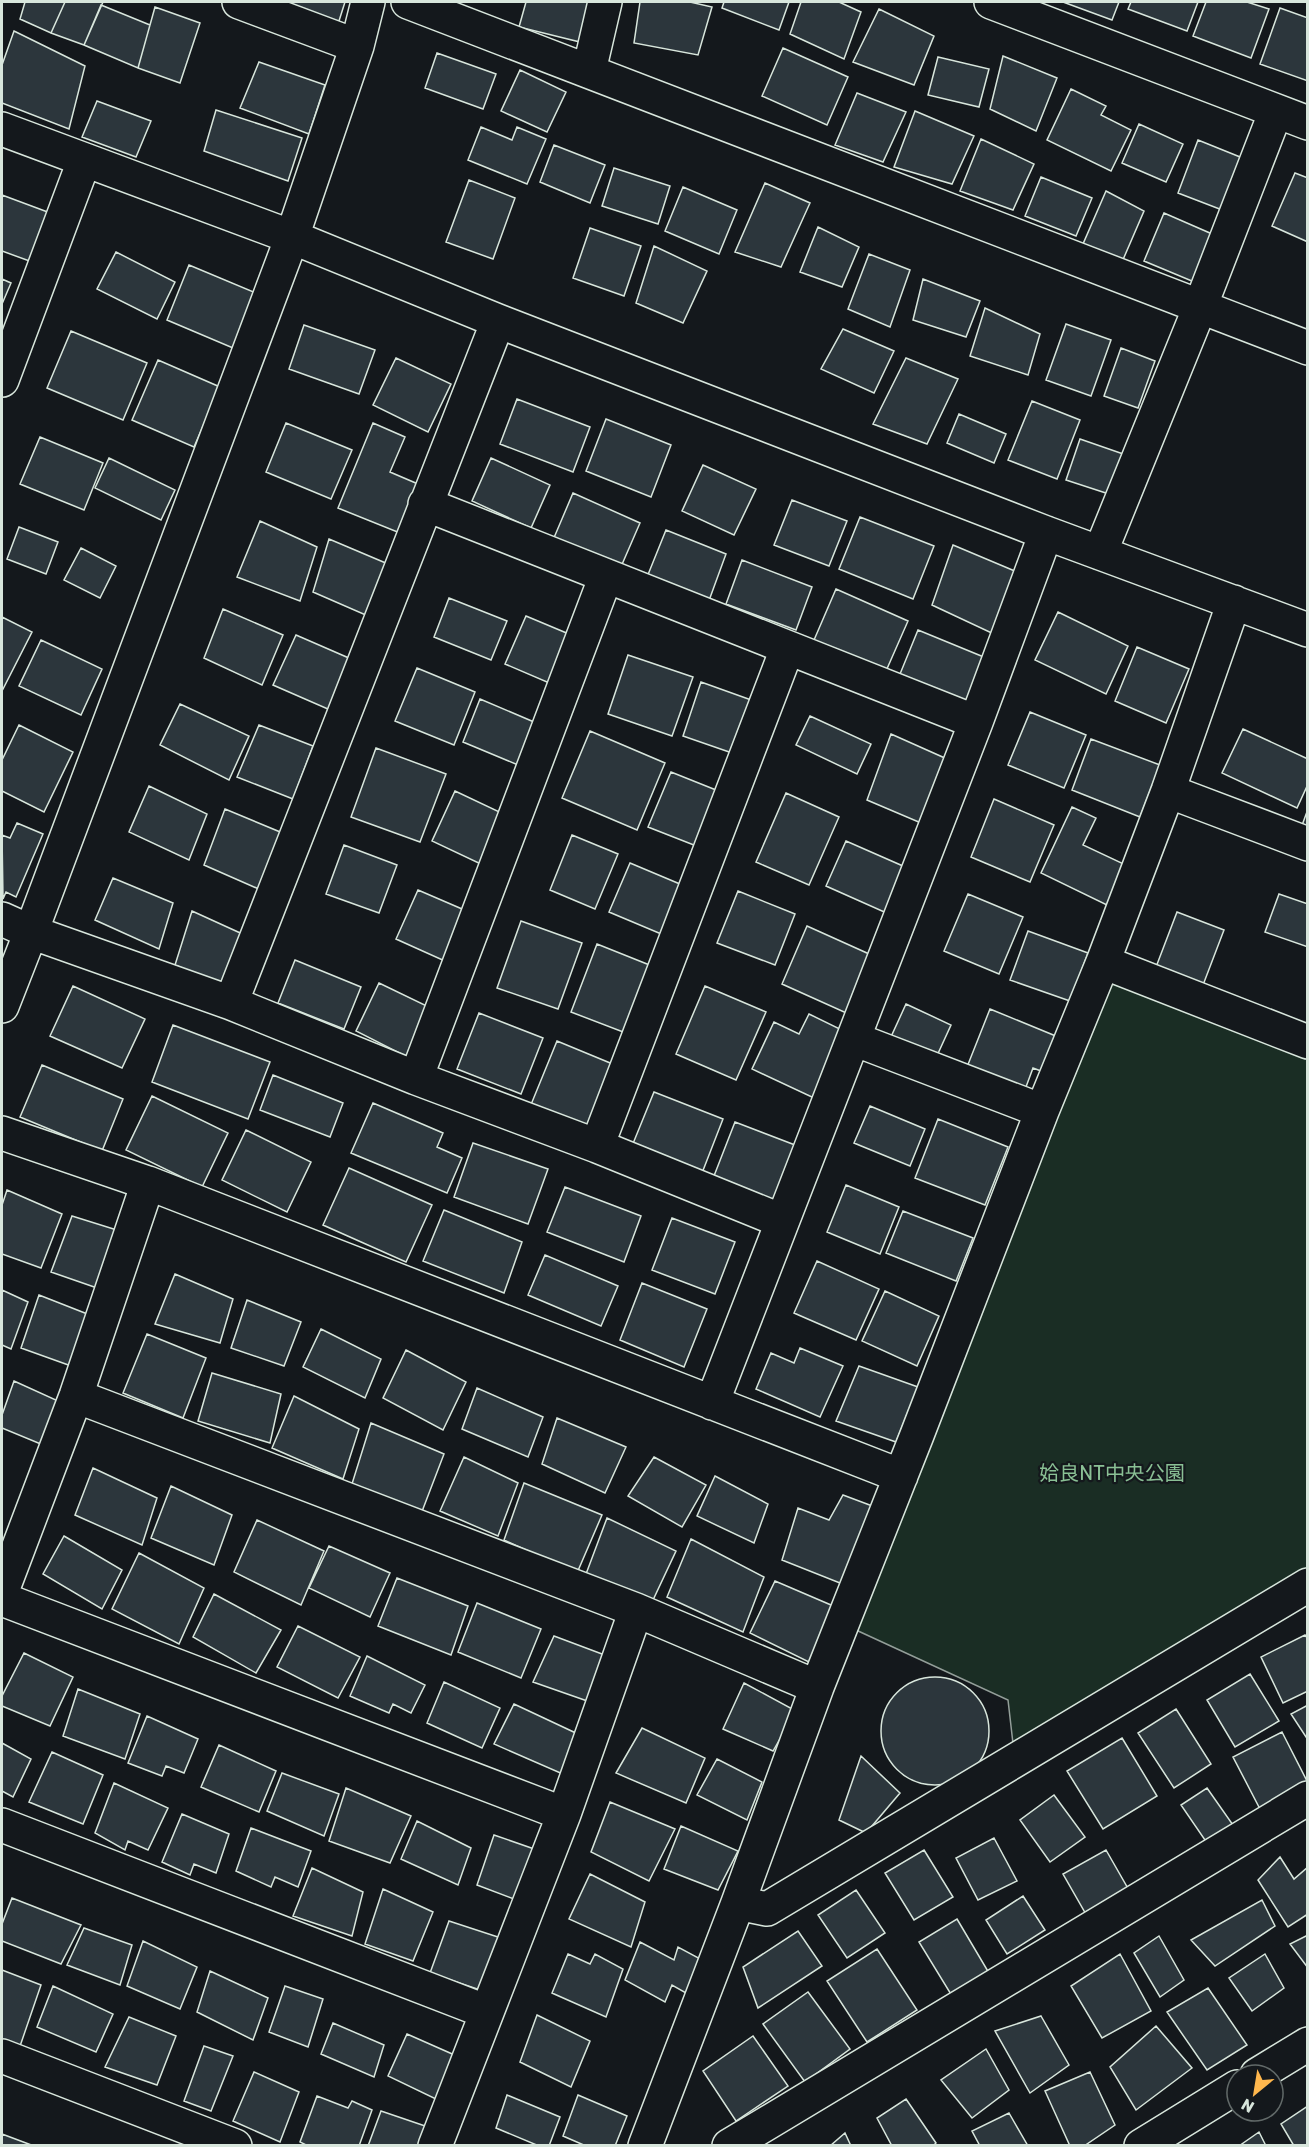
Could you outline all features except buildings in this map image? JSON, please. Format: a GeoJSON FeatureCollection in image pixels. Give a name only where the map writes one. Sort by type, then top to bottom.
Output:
{"type":"FeatureCollection","features":[{"type":"Feature","properties":{"kind":"street"},"geometry":{"type":"LineString","coordinates":[[239,2],[357,46]]}},
{"type":"Feature","properties":{"kind":"street"},"geometry":{"type":"LineString","coordinates":[[2,1006],[292,237],[357,46],[368,2]]}},
{"type":"Feature","properties":{"kind":"street"},"geometry":{"type":"LineString","coordinates":[[408,2],[1308,348]]}},
{"type":"Feature","properties":{"kind":"street"},"geometry":{"type":"LineString","coordinates":[[589,71],[605,2]]}},
{"type":"Feature","properties":{"kind":"street"},"geometry":{"type":"LineString","coordinates":[[991,2],[1308,123]]}},
{"type":"Feature","properties":{"kind":"street"},"geometry":{"type":"LineString","coordinates":[[1100,553],[1200,307],[1276,111]]}},
{"type":"Feature","properties":{"kind":"street"},"geometry":{"type":"LineString","coordinates":[[2,129],[292,237],[498,321],[1046,533],[1308,630]]}},
{"type":"Feature","properties":{"kind":"street"},"geometry":{"type":"LineString","coordinates":[[5,360],[84,161]]}},
{"type":"Feature","properties":{"kind":"street"},"geometry":{"type":"LineString","coordinates":[[231,1003],[498,321]]}},
{"type":"Feature","properties":{"kind":"street"},"geometry":{"type":"LineString","coordinates":[[425,504],[975,722]]}},
{"type":"Feature","properties":{"kind":"street"},"geometry":{"type":"LineString","coordinates":[[712,1403],[854,1039],[1046,533]]}},
{"type":"Feature","properties":{"kind":"street"},"geometry":{"type":"LineString","coordinates":[[416,1078],[606,576]]}},
{"type":"Feature","properties":{"kind":"street"},"geometry":{"type":"LineString","coordinates":[[645,2145],[738,1903],[817,1687],[1042,1111],[1103,962],[1168,790],[1234,602]]}},
{"type":"Feature","properties":{"kind":"street"},"geometry":{"type":"LineString","coordinates":[[597,1146],[787,649]]}},
{"type":"Feature","properties":{"kind":"street"},"geometry":{"type":"LineString","coordinates":[[1168,790],[1308,844]]}},
{"type":"Feature","properties":{"kind":"street"},"geometry":{"type":"LineString","coordinates":[[2,919],[31,932],[231,1003],[782,1221]]}},
{"type":"Feature","properties":{"kind":"street"},"geometry":{"type":"LineString","coordinates":[[1103,962],[1308,1042]]}},
{"type":"Feature","properties":{"kind":"street"},"geometry":{"type":"LineString","coordinates":[[854,1039],[1042,1111]]}},
{"type":"Feature","properties":{"kind":"street"},"geometry":{"type":"LineString","coordinates":[[2,1133],[148,1184],[901,1476]]}},
{"type":"Feature","properties":{"kind":"street"},"geometry":{"type":"LineString","coordinates":[[2,1591],[76,1396],[148,1184]]}},
{"type":"Feature","properties":{"kind":"street"},"geometry":{"type":"LineString","coordinates":[[76,1396],[636,1610],[817,1687]]}},
{"type":"Feature","properties":{"kind":"street"},"geometry":{"type":"LineString","coordinates":[[738,1903],[767,1909],[1308,1585]]}},
{"type":"Feature","properties":{"kind":"street"},"geometry":{"type":"LineString","coordinates":[[2,1599],[564,1814]]}},
{"type":"Feature","properties":{"kind":"street"},"geometry":{"type":"LineString","coordinates":[[435,2145],[564,1814],[636,1610]]}},
{"type":"Feature","properties":{"kind":"street"},"geometry":{"type":"LineString","coordinates":[[729,2145],[1306,1802]]}},
{"type":"Feature","properties":{"kind":"street"},"geometry":{"type":"LineString","coordinates":[[2,1825],[487,2012]]}},
{"type":"Feature","properties":{"kind":"street"},"geometry":{"type":"LineString","coordinates":[[1277,2063],[1308,2044]]}},
{"type":"Feature","properties":{"kind":"street"},"geometry":{"type":"LineString","coordinates":[[2,2056],[235,2145]]}},
{"type":"Feature","properties":{"kind":"street"},"geometry":{"type":"LineString","coordinates":[[1155,2142],[1225,2095]]}},
{"type":"Feature","properties":{"kind":"green space","name":"姶良NT中央公園"},"geometry":{"type":"Polygon","coordinates":[[[1103,962],[1307,1045],[1307,1584],[1015,1761],[1008,1700],[843,1624],[1103,962]]]}}]}
